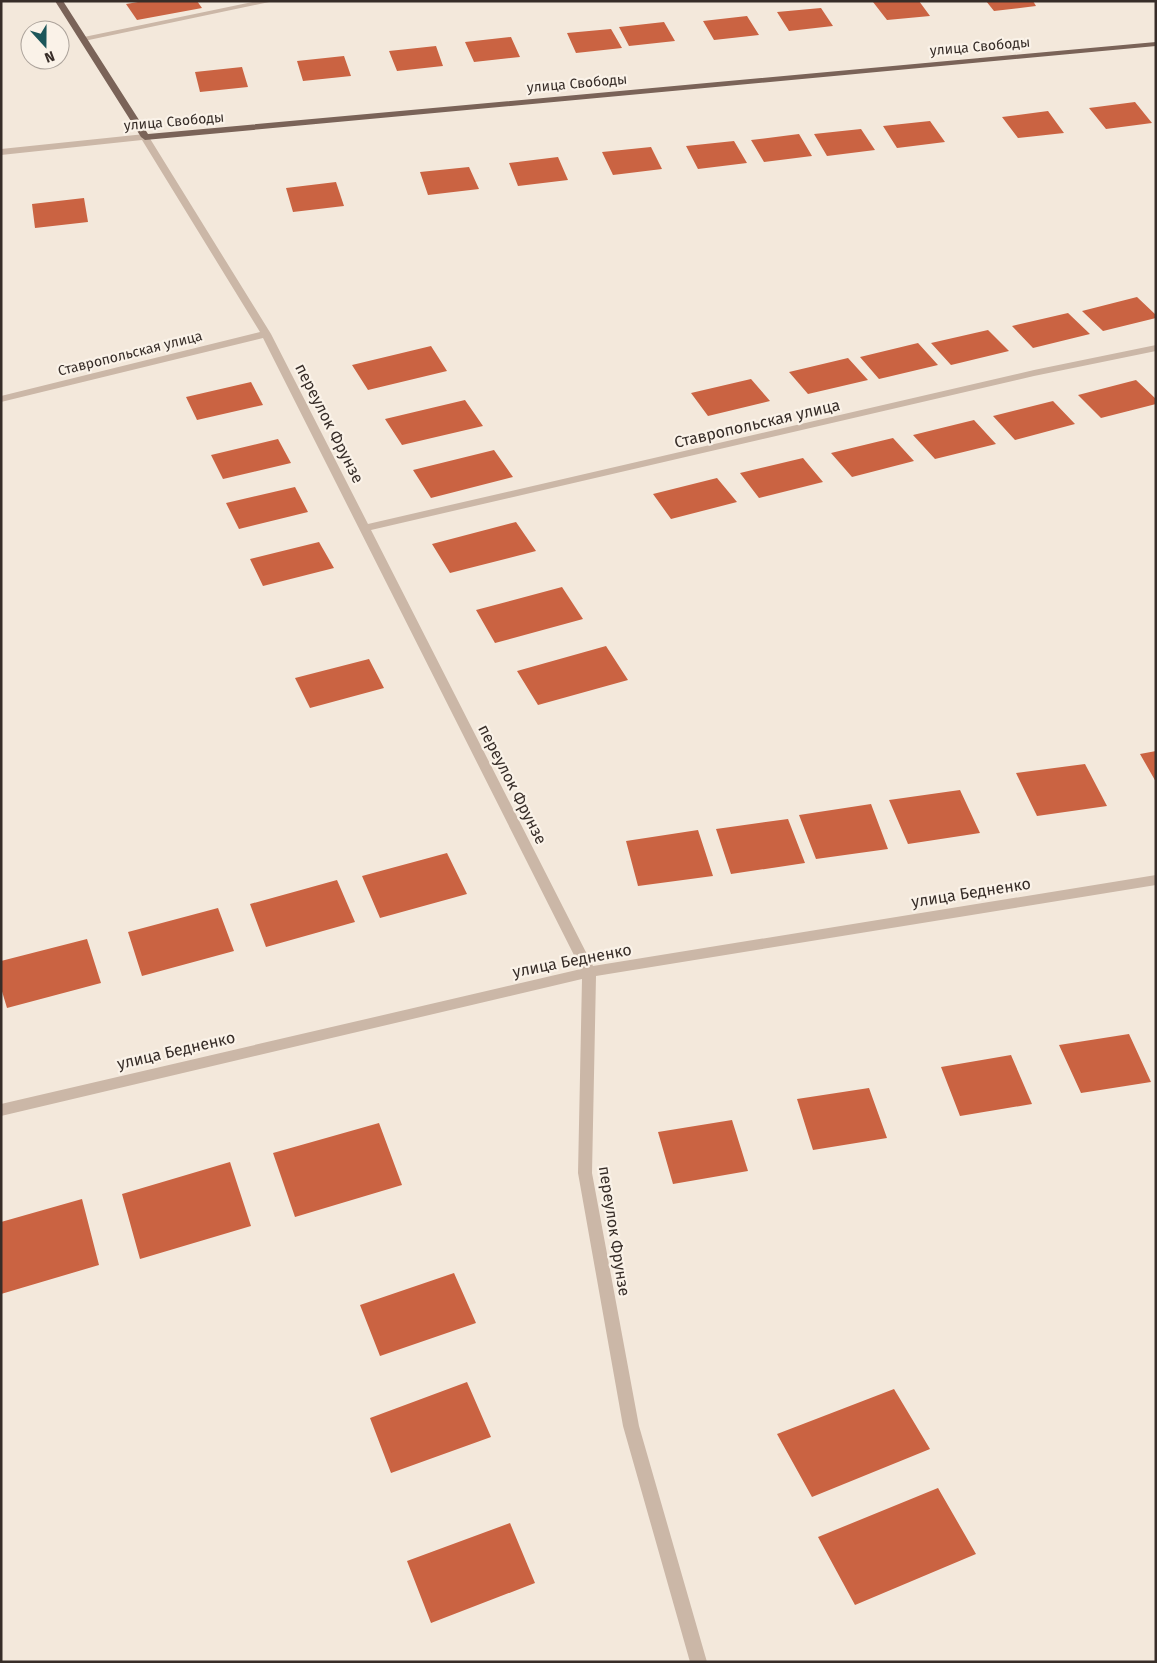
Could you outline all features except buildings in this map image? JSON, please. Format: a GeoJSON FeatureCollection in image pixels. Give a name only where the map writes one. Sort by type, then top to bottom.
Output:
{"type":"FeatureCollection","features":[{"type":"Feature","properties":{"kind":"main road","name":"переулок Фрунзе"},"geometry":{"type":"LineString","coordinates":[[58,1],[145,137]]}},
{"type":"Feature","properties":{"kind":"main road","name":"улица Свободы"},"geometry":{"type":"LineString","coordinates":[[145,137],[1156,44]]}},
{"type":"Feature","properties":{"kind":"street"},"geometry":{"type":"LineString","coordinates":[[84,39],[270,1]]}},
{"type":"Feature","properties":{"kind":"street","name":"улица Свободы"},"geometry":{"type":"LineString","coordinates":[[1,152],[145,137]]}},
{"type":"Feature","properties":{"kind":"street","name":"переулок Фрунзе"},"geometry":{"type":"LineString","coordinates":[[145,137],[266,334],[589,972],[585,1173],[631,1426],[700,1662]]}},
{"type":"Feature","properties":{"kind":"street","name":"Ставропольская улица"},"geometry":{"type":"LineString","coordinates":[[1,399],[266,334]]}},
{"type":"Feature","properties":{"kind":"street","name":"Ставропольская улица"},"geometry":{"type":"LineString","coordinates":[[365,528],[1034,373],[1156,348]]}},
{"type":"Feature","properties":{"kind":"street","name":"улица Бедненко"},"geometry":{"type":"LineString","coordinates":[[1,1110],[589,972],[1156,880]]}}]}
